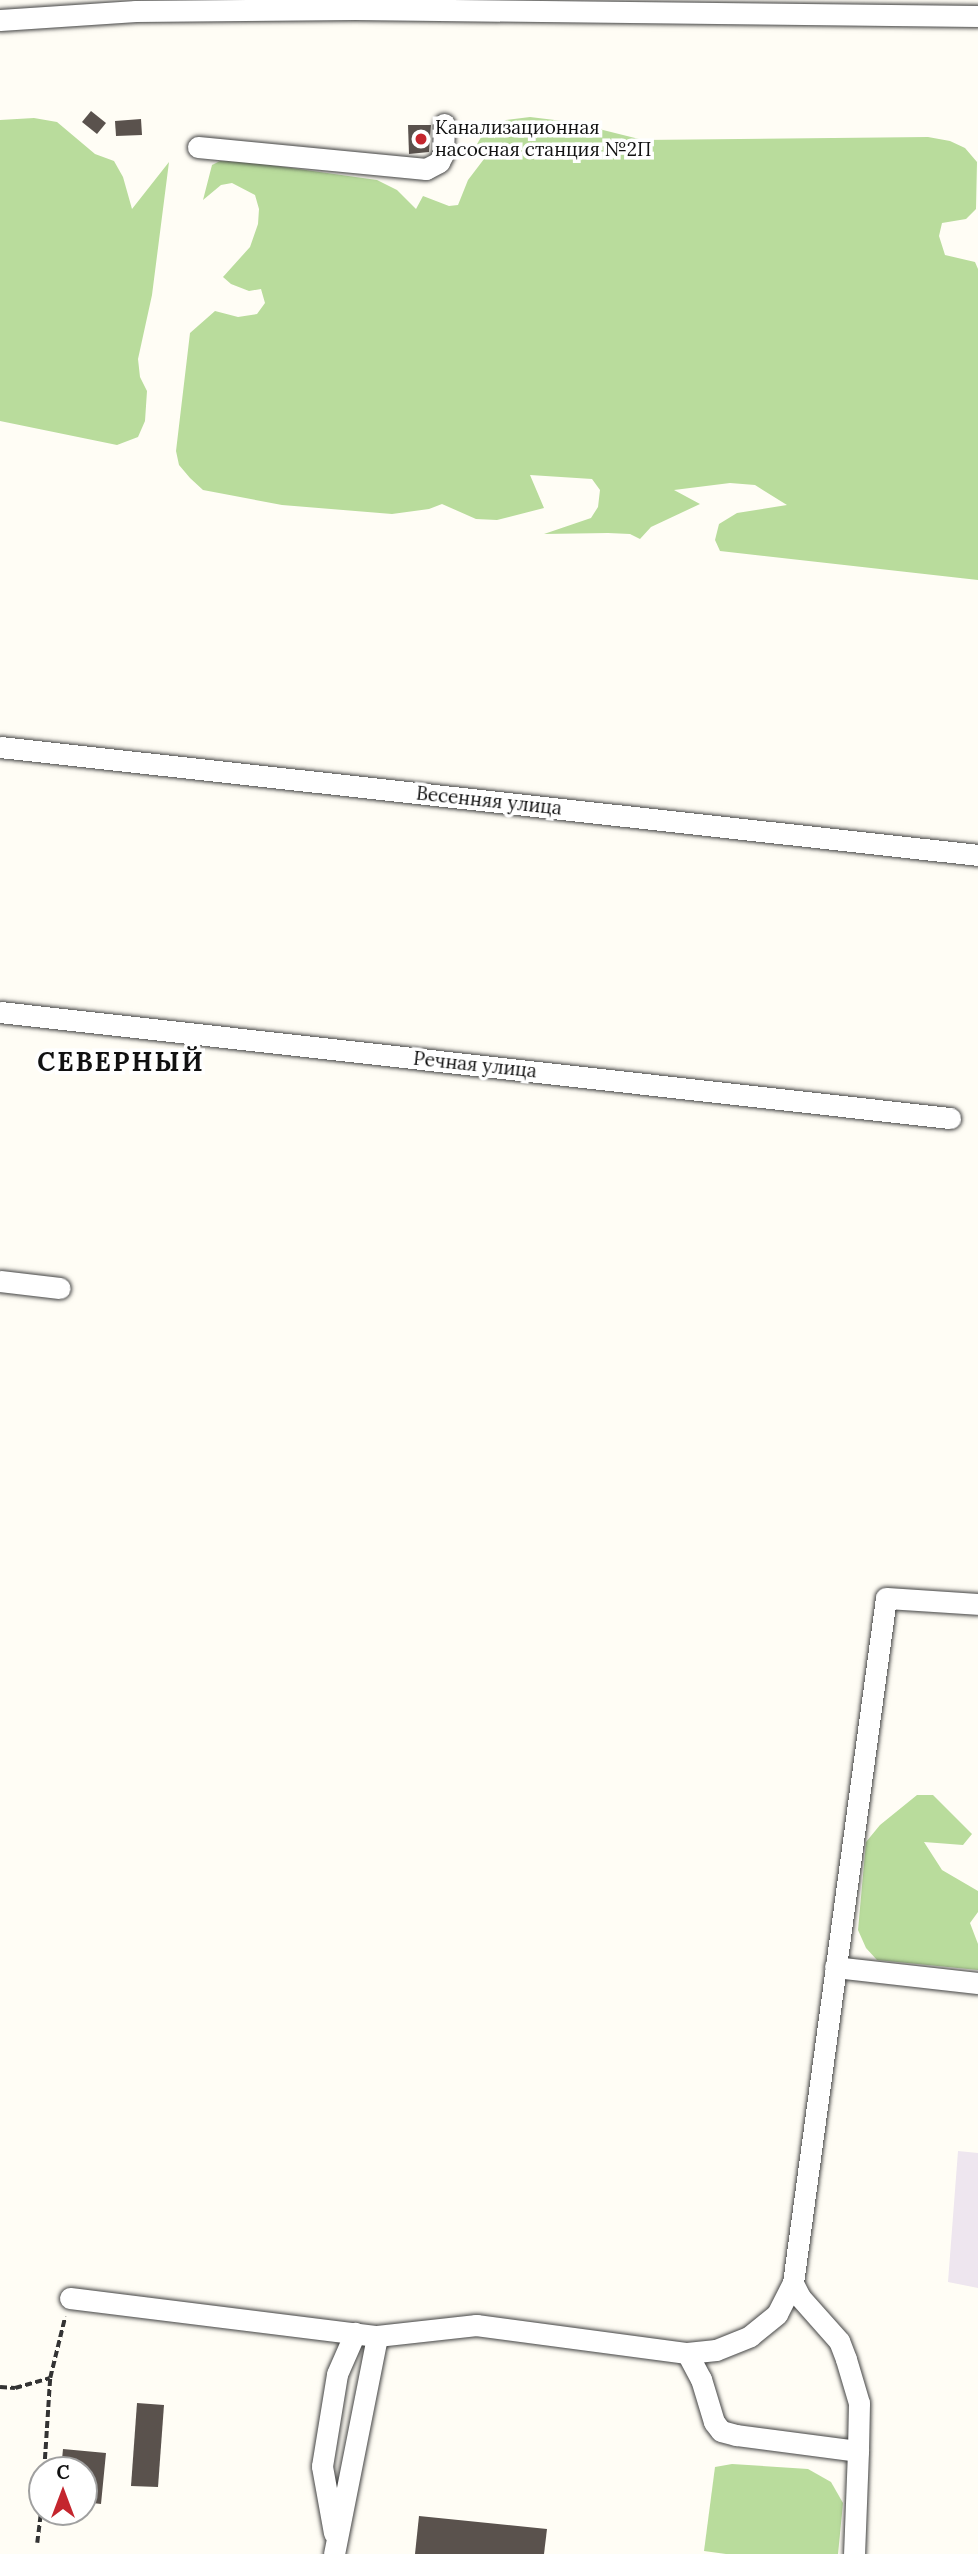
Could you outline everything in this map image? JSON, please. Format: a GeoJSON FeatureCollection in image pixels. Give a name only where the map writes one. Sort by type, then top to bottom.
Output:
{"type":"FeatureCollection","features":[{"type":"Feature","properties":{"kind":"street"},"geometry":{"type":"LineString","coordinates":[[0,20],[211,5],[603,13],[978,16]]}},
{"type":"Feature","properties":{"kind":"street"},"geometry":{"type":"LineString","coordinates":[[198,146],[426,169],[439,162],[443,154],[444,124]]}},
{"type":"Feature","properties":{"kind":"street","name":"Весенняя улица"},"geometry":{"type":"LineString","coordinates":[[0,747],[978,855]]}},
{"type":"Feature","properties":{"kind":"street","name":"Речная улица"},"geometry":{"type":"LineString","coordinates":[[0,1012],[950,1118]]}},
{"type":"Feature","properties":{"kind":"street"},"geometry":{"type":"LineString","coordinates":[[0,1281],[60,1288]]}},
{"type":"Feature","properties":{"kind":"street"},"geometry":{"type":"LineString","coordinates":[[70,2298],[377,2336],[476,2325],[687,2353],[716,2350],[750,2336],[777,2314],[793,2283],[886,1598],[978,1604]]}},
{"type":"Feature","properties":{"kind":"street"},"geometry":{"type":"LineString","coordinates":[[835,1967],[978,1983]]}},
{"type":"Feature","properties":{"kind":"street"},"geometry":{"type":"LineString","coordinates":[[793,2283],[800,2297],[839,2341],[859,2403],[854,2554]]}},
{"type":"Feature","properties":{"kind":"street"},"geometry":{"type":"LineString","coordinates":[[335,2550],[323,2466],[337,2374],[355,2333]]}},
{"type":"Feature","properties":{"kind":"street"},"geometry":{"type":"LineString","coordinates":[[335,2550],[377,2336]]}},
{"type":"Feature","properties":{"kind":"street"},"geometry":{"type":"LineString","coordinates":[[687,2353],[701,2379],[713,2422],[721,2431],[858,2451]]}},
{"type":"Feature","properties":{"kind":"path"},"geometry":{"type":"LineString","coordinates":[[45,2456],[50,2378],[70,2298]]}},
{"type":"Feature","properties":{"kind":"path"},"geometry":{"type":"LineString","coordinates":[[0,2387],[15,2388],[50,2378]]}},
{"type":"Feature","properties":{"kind":"path"},"geometry":{"type":"LineString","coordinates":[[37,2543],[39,2526]]}},
{"type":"Feature","properties":{"kind":"shaded area"},"geometry":{"type":"Polygon","coordinates":[[[958,2151],[978,2153],[978,2288],[948,2282],[958,2151]]]}},
{"type":"Feature","properties":{"kind":"green space"},"geometry":{"type":"Polygon","coordinates":[[[530,117],[571,122],[643,140],[928,137],[950,141],[965,148],[977,162],[976,209],[966,219],[942,223],[939,236],[945,255],[975,262],[978,269],[978,580],[720,551],[715,540],[719,524],[737,513],[787,505],[755,485],[730,483],[674,490],[700,504],[651,527],[640,539],[630,534],[544,534],[591,518],[598,507],[600,490],[592,479],[530,475],[544,508],[497,520],[476,519],[442,504],[429,509],[392,514],[282,505],[203,490],[190,478],[179,465],[176,451],[190,333],[215,311],[238,317],[257,314],[265,303],[261,289],[249,291],[231,284],[223,277],[250,247],[258,224],[259,209],[255,195],[232,183],[221,185],[203,200],[212,165],[220,161],[249,162],[377,180],[397,190],[416,209],[423,196],[449,206],[458,205],[468,180],[484,159],[472,153],[484,132],[506,120],[530,117]]]}},
{"type":"Feature","properties":{"kind":"green space"},"geometry":{"type":"Polygon","coordinates":[[[34,118],[57,122],[95,154],[114,161],[123,177],[132,209],[169,162],[152,295],[138,359],[140,377],[147,391],[145,421],[138,437],[117,445],[0,421],[0,120],[34,118]]]}},
{"type":"Feature","properties":{"kind":"green space"},"geometry":{"type":"Polygon","coordinates":[[[917,1795],[933,1795],[972,1834],[963,1845],[924,1842],[942,1870],[978,1891],[978,1912],[970,1923],[978,1944],[978,1970],[877,1960],[866,1948],[858,1930],[866,1842],[880,1825],[917,1795]]]}},
{"type":"Feature","properties":{"kind":"green space"},"geometry":{"type":"Polygon","coordinates":[[[732,2464],[808,2469],[831,2482],[843,2503],[838,2554],[726,2554],[704,2551],[715,2467],[732,2464]]]}},
{"type":"Feature","properties":{"kind":"building"},"geometry":{"type":"Polygon","coordinates":[[[91,111],[106,123],[97,134],[82,122],[91,111]]]}},
{"type":"Feature","properties":{"kind":"building"},"geometry":{"type":"Polygon","coordinates":[[[141,119],[142,135],[116,136],[115,121],[141,119]]]}},
{"type":"Feature","properties":{"kind":"building","name":"Канализационная насосная станция №2П"},"geometry":{"type":"Polygon","coordinates":[[[408,125],[431,125],[429,152],[409,154],[408,125]]]}},
{"type":"Feature","properties":{"kind":"building"},"geometry":{"type":"Polygon","coordinates":[[[137,2403],[164,2405],[158,2487],[131,2486],[137,2403]]]}},
{"type":"Feature","properties":{"kind":"building"},"geometry":{"type":"Polygon","coordinates":[[[63,2449],[106,2453],[101,2504],[98,2504],[98,2456],[62,2456],[63,2449]]]}},
{"type":"Feature","properties":{"kind":"building"},"geometry":{"type":"Polygon","coordinates":[[[419,2516],[547,2529],[544,2554],[415,2554],[419,2516]]]}},
{"type":"Feature","properties":{"kind":"place","name":"Канализационная насосная станция №2П"},"geometry":{"type":"Point","coordinates":[421,139]}},
{"type":"Feature","properties":{"kind":"district","name":"СЕВЕРНЫЙ"},"geometry":{"type":"Point","coordinates":[121,1062]}}]}
